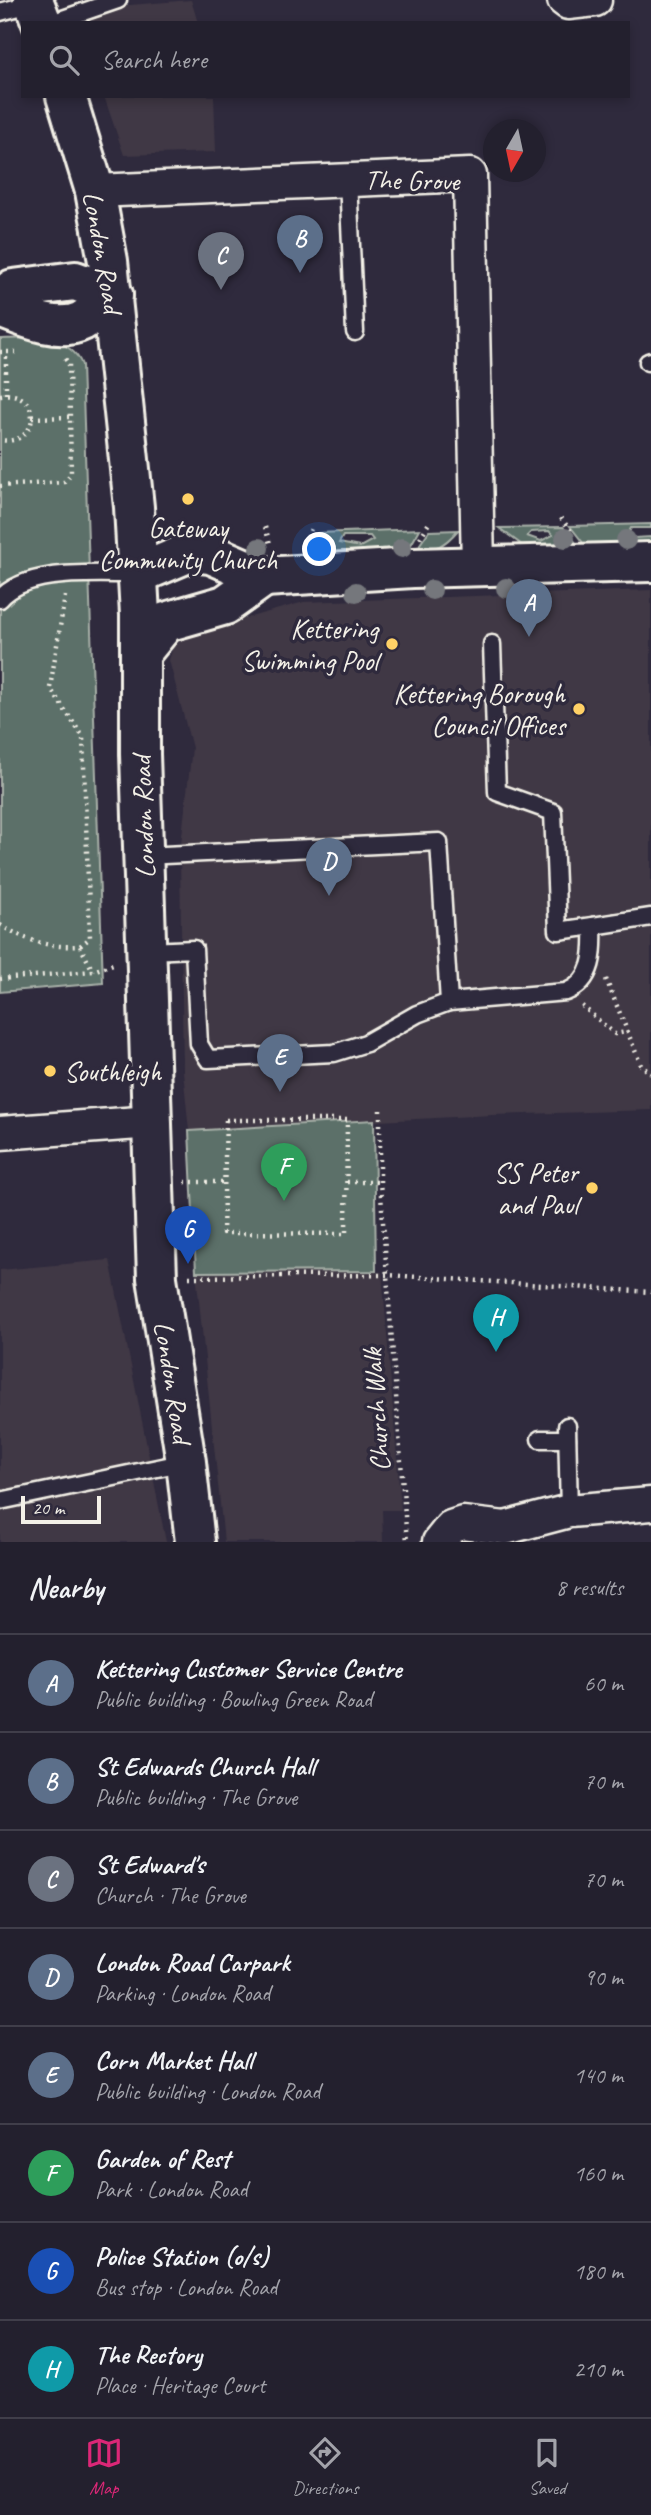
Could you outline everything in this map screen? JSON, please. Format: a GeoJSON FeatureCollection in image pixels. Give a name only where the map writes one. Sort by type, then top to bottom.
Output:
{"type":"FeatureCollection","features":[{"type":"Feature","properties":{"kind":"main road","name":"London Road"},"geometry":{"type":"LineString","coordinates":[[66,98],[95,191],[113,295],[134,506],[157,1278],[186,1462],[195,1542]]}},
{"type":"Feature","properties":{"kind":"main road"},"geometry":{"type":"LineString","coordinates":[[0,301],[13,289],[75,281],[113,295]]}},
{"type":"Feature","properties":{"kind":"main road"},"geometry":{"type":"LineString","coordinates":[[0,308],[38,323],[70,323],[81,321],[113,295]]}},
{"type":"Feature","properties":{"kind":"main road"},"geometry":{"type":"LineString","coordinates":[[134,506],[152,516],[160,530],[190,552]]}},
{"type":"Feature","properties":{"kind":"main road"},"geometry":{"type":"LineString","coordinates":[[138,574],[190,552],[211,554],[255,583]]}},
{"type":"Feature","properties":{"kind":"main road"},"geometry":{"type":"LineString","coordinates":[[138,574],[201,590],[315,572],[651,562]]}},
{"type":"Feature","properties":{"kind":"main road"},"geometry":{"type":"LineString","coordinates":[[140,654],[166,622],[225,605],[255,583]]}},
{"type":"Feature","properties":{"kind":"street","name":"The Grove"},"geometry":{"type":"LineString","coordinates":[[95,191],[470,175],[478,566]]}},
{"type":"Feature","properties":{"kind":"street"},"geometry":{"type":"LineString","coordinates":[[0,1133],[153,1122]]}},
{"type":"Feature","properties":{"kind":"street"},"geometry":{"type":"LineString","coordinates":[[439,1542],[451,1527],[463,1523],[505,1528],[569,1511],[651,1504]]}},
{"type":"Feature","properties":{"kind":"lane"},"geometry":{"type":"LineString","coordinates":[[32,12],[118,0]]}},
{"type":"Feature","properties":{"kind":"lane"},"geometry":{"type":"LineString","coordinates":[[348,180],[355,332]]}},
{"type":"Feature","properties":{"kind":"lane"},"geometry":{"type":"LineString","coordinates":[[0,599],[9,588],[32,578],[138,574]]}},
{"type":"Feature","properties":{"kind":"lane"},"geometry":{"type":"LineString","coordinates":[[492,644],[497,792],[553,812],[558,931],[651,917]]}},
{"type":"Feature","properties":{"kind":"lane"},"geometry":{"type":"LineString","coordinates":[[143,856],[439,842],[449,1002]]}},
{"type":"Feature","properties":{"kind":"lane"},"geometry":{"type":"LineString","coordinates":[[149,951],[194,949],[199,1044],[208,1059],[334,1053],[366,1043],[416,1014],[449,1002],[566,992],[576,988],[589,970],[594,950],[593,926]]}},
{"type":"Feature","properties":{"kind":"lane"},"geometry":{"type":"LineString","coordinates":[[540,1439],[567,1432],[569,1511]]}},
{"type":"Feature","properties":{"kind":"lane"},"geometry":{"type":"LineString","coordinates":[[0,1501],[186,1462]]}},
{"type":"Feature","properties":{"kind":"path"},"geometry":{"type":"LineString","coordinates":[[0,440],[15,441],[25,435],[32,418],[32,411],[25,400],[14,394],[3,394],[6,352]]}},
{"type":"Feature","properties":{"kind":"path"},"geometry":{"type":"LineString","coordinates":[[0,486],[64,482],[71,474],[69,364]]}},
{"type":"Feature","properties":{"kind":"path"},"geometry":{"type":"LineString","coordinates":[[32,418],[71,417]]}},
{"type":"Feature","properties":{"kind":"path"},"geometry":{"type":"LineString","coordinates":[[0,925],[26,940],[53,947],[80,946],[90,937],[83,737],[50,688],[64,618],[65,577]]}},
{"type":"Feature","properties":{"kind":"path"},"geometry":{"type":"LineString","coordinates":[[80,946],[93,971]]}},
{"type":"Feature","properties":{"kind":"path"},"geometry":{"type":"LineString","coordinates":[[0,979],[93,971],[149,951]]}},
{"type":"Feature","properties":{"kind":"path"},"geometry":{"type":"LineString","coordinates":[[604,975],[641,1065],[651,1074]]}},
{"type":"Feature","properties":{"kind":"path"},"geometry":{"type":"LineString","coordinates":[[576,1001],[615,1034],[626,1032]]}},
{"type":"Feature","properties":{"kind":"path","name":"Church Walk"},"geometry":{"type":"LineString","coordinates":[[380,1110],[380,1182],[407,1542]]}},
{"type":"Feature","properties":{"kind":"path"},"geometry":{"type":"LineString","coordinates":[[226,1120],[347,1120],[346,1234],[223,1233],[223,1182],[226,1120]]}},
{"type":"Feature","properties":{"kind":"path"},"geometry":{"type":"LineString","coordinates":[[183,1182],[223,1182]]}},
{"type":"Feature","properties":{"kind":"path"},"geometry":{"type":"LineString","coordinates":[[347,1182],[380,1182]]}},
{"type":"Feature","properties":{"kind":"path"},"geometry":{"type":"LineString","coordinates":[[186,1278],[387,1275],[651,1292]]}},
{"type":"Feature","properties":{"kind":"shaded area"},"geometry":{"type":"Polygon","coordinates":[[[191,0],[197,21],[79,21],[78,18],[118,6],[191,0]]]}},
{"type":"Feature","properties":{"kind":"shaded area"},"geometry":{"type":"Polygon","coordinates":[[[105,98],[214,98],[216,152],[124,155],[105,98]]]}},
{"type":"Feature","properties":{"kind":"shaded area"},"geometry":{"type":"Polygon","coordinates":[[[651,590],[651,1110],[492,1115],[189,1131],[183,1071],[180,853],[192,748],[169,660],[173,648],[186,635],[304,602],[651,590]]]}},
{"type":"Feature","properties":{"kind":"shaded area"},"geometry":{"type":"Polygon","coordinates":[[[110,1260],[166,1542],[0,1542],[0,1270],[110,1260]]]}},
{"type":"Feature","properties":{"kind":"shaded area"},"geometry":{"type":"Polygon","coordinates":[[[196,1272],[382,1272],[401,1510],[382,1510],[383,1542],[224,1542],[196,1272]]]}},
{"type":"Feature","properties":{"kind":"green space"},"geometry":{"type":"Polygon","coordinates":[[[0,339],[36,339],[58,343],[76,355],[82,365],[103,983],[0,992],[0,339]]]}},
{"type":"Feature","properties":{"kind":"green space"},"geometry":{"type":"Polygon","coordinates":[[[651,524],[651,528],[631,528],[628,534],[634,538],[651,537],[651,543],[584,544],[570,526],[651,524]]]}},
{"type":"Feature","properties":{"kind":"green space"},"geometry":{"type":"Polygon","coordinates":[[[563,527],[577,544],[522,545],[499,528],[563,527]],[[549,531],[531,532],[527,536],[541,541],[553,535],[549,531]]]}},
{"type":"Feature","properties":{"kind":"green space"},"geometry":{"type":"Polygon","coordinates":[[[420,529],[408,550],[310,552],[313,538],[318,533],[420,529]],[[343,536],[339,543],[360,547],[373,540],[370,536],[343,536]]]}},
{"type":"Feature","properties":{"kind":"green space"},"geometry":{"type":"Polygon","coordinates":[[[458,530],[440,546],[416,550],[429,531],[458,530]]]}},
{"type":"Feature","properties":{"kind":"green space"},"geometry":{"type":"Polygon","coordinates":[[[374,1120],[376,1271],[196,1272],[189,1131],[374,1120]]]}},
{"type":"Feature","properties":{"kind":"place","name":"St Edwards Church Hall"},"geometry":{"type":"Point","coordinates":[300,273]}},
{"type":"Feature","properties":{"kind":"place","name":"St Edward's"},"geometry":{"type":"Point","coordinates":[221,290]}},
{"type":"Feature","properties":{"kind":"place","name":"Gateway Community Church"},"geometry":{"type":"Point","coordinates":[188,499]}},
{"type":"Feature","properties":{"kind":"place","name":"Kettering Customer Service Centre"},"geometry":{"type":"Point","coordinates":[529,637]}},
{"type":"Feature","properties":{"kind":"place","name":"Kettering Swimming Pool"},"geometry":{"type":"Point","coordinates":[392,644]}},
{"type":"Feature","properties":{"kind":"place","name":"Kettering Borough Council Offices"},"geometry":{"type":"Point","coordinates":[579,709]}},
{"type":"Feature","properties":{"kind":"place","name":"London Road Carpark"},"geometry":{"type":"Point","coordinates":[329,896]}},
{"type":"Feature","properties":{"kind":"place","name":"Southleigh"},"geometry":{"type":"Point","coordinates":[50,1071]}},
{"type":"Feature","properties":{"kind":"place","name":"Corn Market Hall"},"geometry":{"type":"Point","coordinates":[280,1092]}},
{"type":"Feature","properties":{"kind":"place","name":"SS Peter and Paul"},"geometry":{"type":"Point","coordinates":[592,1188]}},
{"type":"Feature","properties":{"kind":"place","name":"Garden of Rest"},"geometry":{"type":"Point","coordinates":[284,1201]}},
{"type":"Feature","properties":{"kind":"place","name":"Police Station (o/s)"},"geometry":{"type":"Point","coordinates":[188,1264]}},
{"type":"Feature","properties":{"kind":"place","name":"The Rectory"},"geometry":{"type":"Point","coordinates":[496,1352]}}]}
